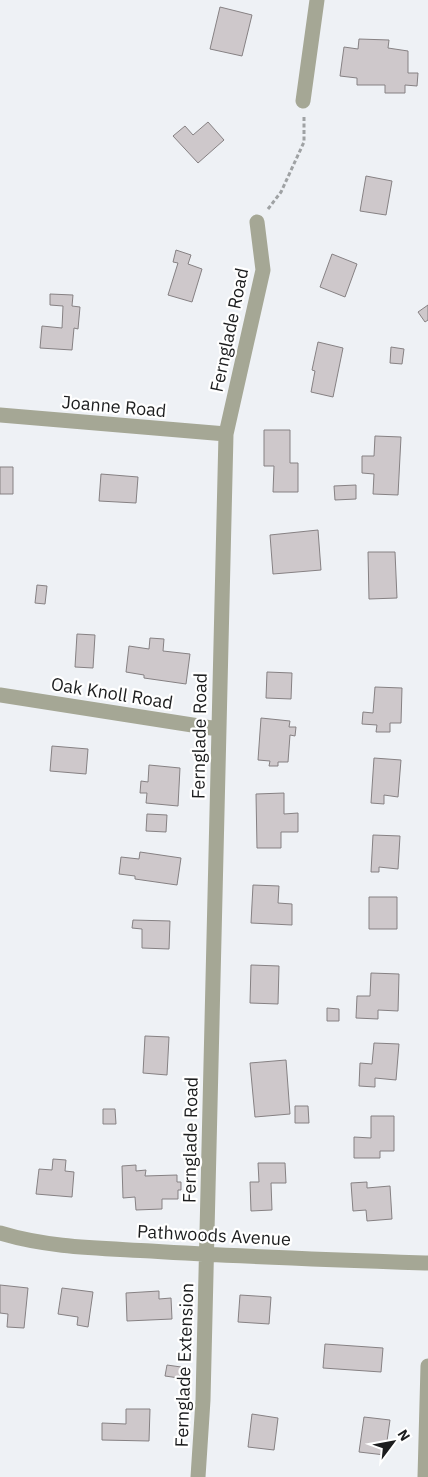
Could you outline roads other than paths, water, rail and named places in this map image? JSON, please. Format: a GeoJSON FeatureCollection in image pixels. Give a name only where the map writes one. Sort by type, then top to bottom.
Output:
{"type":"FeatureCollection","features":[{"type":"Feature","properties":{"kind":"street"},"geometry":{"type":"LineString","coordinates":[[303,101],[317,0]]}},
{"type":"Feature","properties":{"kind":"street","name":"Fernglade Road"},"geometry":{"type":"LineString","coordinates":[[206,1254],[226,434],[263,270],[257,222]]}},
{"type":"Feature","properties":{"kind":"street","name":"Joanne Road"},"geometry":{"type":"LineString","coordinates":[[0,415],[226,434]]}},
{"type":"Feature","properties":{"kind":"street","name":"Oak Knoll Road"},"geometry":{"type":"LineString","coordinates":[[0,695],[218,729]]}},
{"type":"Feature","properties":{"kind":"street","name":"Pathwoods Avenue"},"geometry":{"type":"LineString","coordinates":[[0,1233],[29,1240],[65,1245],[206,1254],[428,1263]]}},
{"type":"Feature","properties":{"kind":"street","name":"Fernglade Extension"},"geometry":{"type":"LineString","coordinates":[[198,1477],[202,1422],[206,1254]]}},
{"type":"Feature","properties":{"kind":"street"},"geometry":{"type":"LineString","coordinates":[[425,1477],[428,1366]]}}]}
